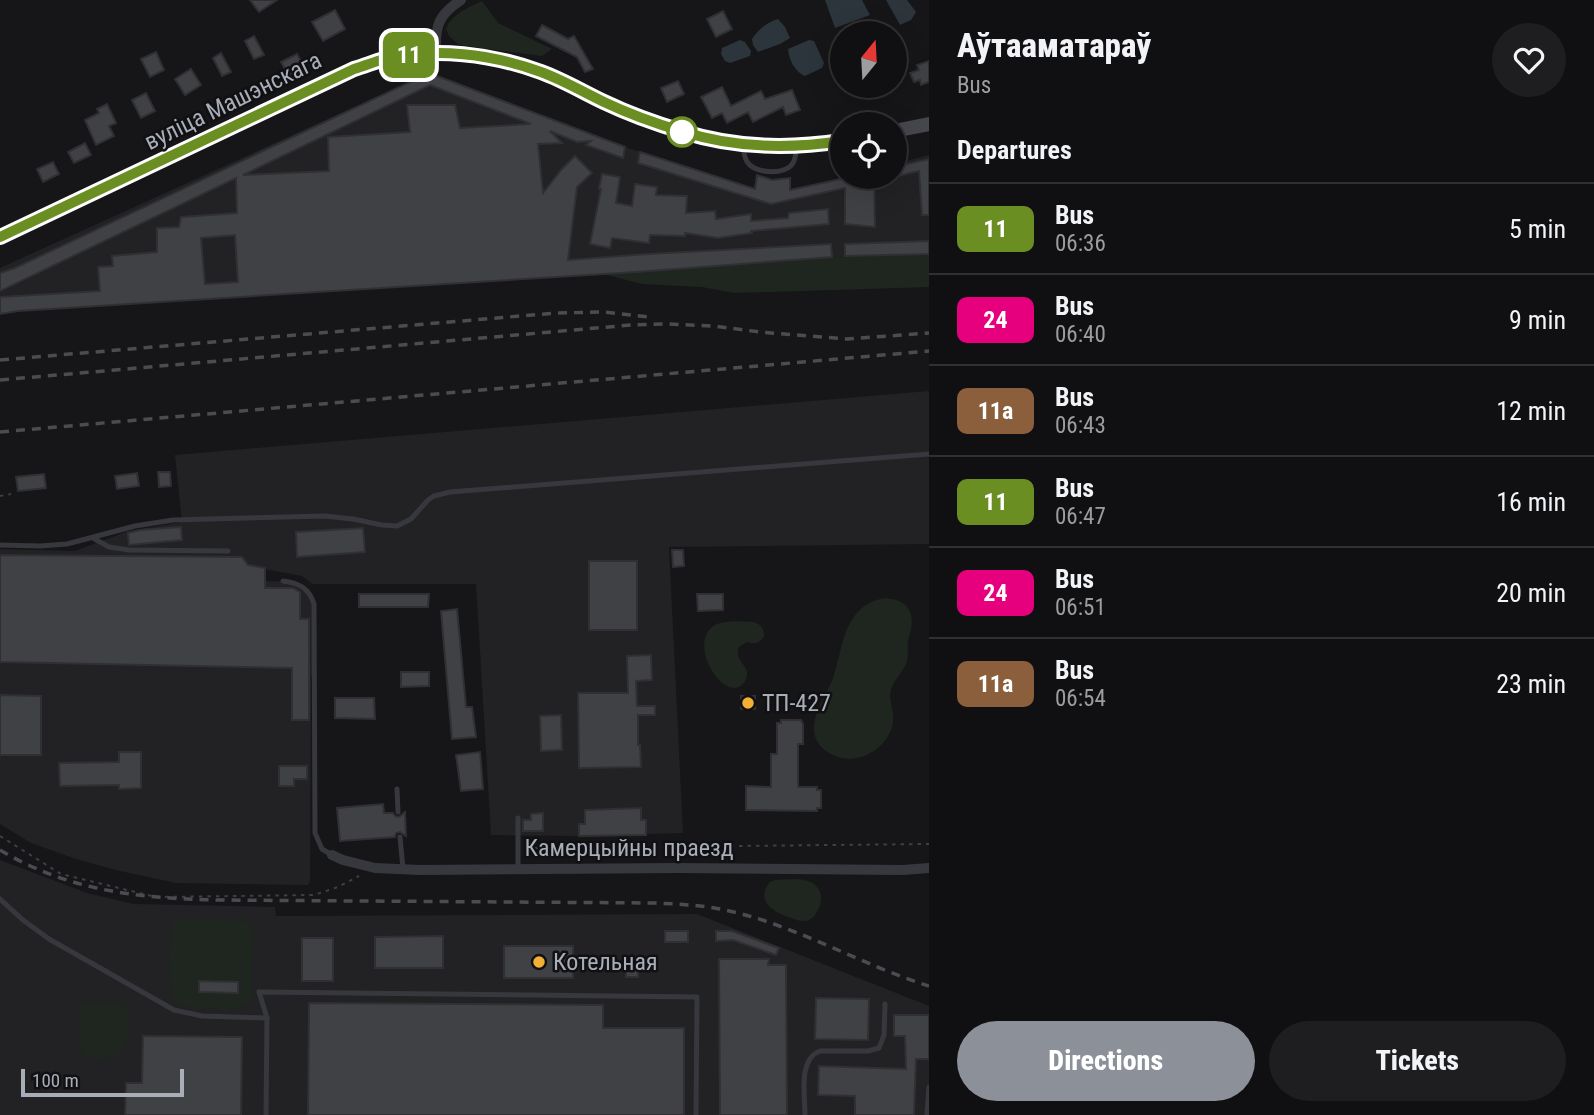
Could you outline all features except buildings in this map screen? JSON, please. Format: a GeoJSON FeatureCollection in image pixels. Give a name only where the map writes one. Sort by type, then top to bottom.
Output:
{"type":"FeatureCollection","features":[{"type":"Feature","properties":{"kind":"main road","name":"вуліца Машэнскага"},"geometry":{"type":"LineString","coordinates":[[0,237],[354,69],[384,59],[436,52],[468,55],[526,67],[618,108],[702,137],[743,144],[797,146],[830,142]]}},
{"type":"Feature","properties":{"kind":"main road"},"geometry":{"type":"LineString","coordinates":[[907,128],[929,124]]}},
{"type":"Feature","properties":{"kind":"street"},"geometry":{"type":"LineString","coordinates":[[436,52],[435,34],[440,18],[461,0]]}},
{"type":"Feature","properties":{"kind":"street","name":"Камерцыйны праезд"},"geometry":{"type":"LineString","coordinates":[[332,855],[375,868],[403,869],[929,868]]}},
{"type":"Feature","properties":{"kind":"lane"},"geometry":{"type":"LineString","coordinates":[[743,144],[750,166],[772,171],[791,166],[797,146]]}},
{"type":"Feature","properties":{"kind":"lane"},"geometry":{"type":"LineString","coordinates":[[0,545],[54,546],[160,521],[325,516],[397,526],[411,519],[434,496],[450,492],[929,454]]}},
{"type":"Feature","properties":{"kind":"lane"},"geometry":{"type":"LineString","coordinates":[[93,538],[109,547],[130,550],[228,551]]}},
{"type":"Feature","properties":{"kind":"lane"},"geometry":{"type":"LineString","coordinates":[[283,581],[300,585],[307,590],[314,604],[315,833],[322,849],[332,855]]}},
{"type":"Feature","properties":{"kind":"lane"},"geometry":{"type":"LineString","coordinates":[[397,789],[398,812]]}},
{"type":"Feature","properties":{"kind":"lane"},"geometry":{"type":"LineString","coordinates":[[517,870],[518,818]]}},
{"type":"Feature","properties":{"kind":"lane"},"geometry":{"type":"LineString","coordinates":[[400,836],[403,869]]}},
{"type":"Feature","properties":{"kind":"lane"},"geometry":{"type":"LineString","coordinates":[[0,899],[48,939],[174,1010],[202,1016],[267,1018]]}},
{"type":"Feature","properties":{"kind":"lane"},"geometry":{"type":"LineString","coordinates":[[266,1115],[267,1018],[259,992],[697,997],[696,1115]]}},
{"type":"Feature","properties":{"kind":"lane"},"geometry":{"type":"LineString","coordinates":[[805,1115],[805,1069],[809,1058],[820,1051],[879,1048],[884,1035],[884,1004]]}},
{"type":"Feature","properties":{"kind":"lane"},"geometry":{"type":"LineString","coordinates":[[927,1115],[929,1087]]}},
{"type":"Feature","properties":{"kind":"path"},"geometry":{"type":"LineString","coordinates":[[0,496],[11,494]]}},
{"type":"Feature","properties":{"kind":"path"},"geometry":{"type":"LineString","coordinates":[[0,836],[61,874],[156,897],[314,895],[338,887],[375,868]]}},
{"type":"Feature","properties":{"kind":"path"},"geometry":{"type":"LineString","coordinates":[[536,848],[929,844]]}},
{"type":"Feature","properties":{"kind":"shaded area"},"geometry":{"type":"Polygon","coordinates":[[[825,0],[862,0],[870,15],[854,21],[832,21],[825,0]]]}},
{"type":"Feature","properties":{"kind":"shaded area"},"geometry":{"type":"Polygon","coordinates":[[[886,0],[907,0],[916,12],[911,20],[898,21],[886,0]]]}},
{"type":"Feature","properties":{"kind":"shaded area"},"geometry":{"type":"Polygon","coordinates":[[[482,1],[498,23],[552,49],[542,56],[459,45],[446,29],[452,19],[461,12],[482,1]]]}},
{"type":"Feature","properties":{"kind":"shaded area"},"geometry":{"type":"Polygon","coordinates":[[[778,19],[790,38],[758,52],[752,39],[764,26],[778,19]]]}},
{"type":"Feature","properties":{"kind":"shaded area"},"geometry":{"type":"Polygon","coordinates":[[[740,40],[745,42],[751,51],[750,56],[730,63],[725,61],[721,54],[722,48],[740,40]]]}},
{"type":"Feature","properties":{"kind":"shaded area"},"geometry":{"type":"Polygon","coordinates":[[[809,40],[814,41],[824,63],[822,68],[805,76],[793,65],[788,49],[809,40]]]}},
{"type":"Feature","properties":{"kind":"shaded area"},"geometry":{"type":"Polygon","coordinates":[[[429,73],[606,141],[772,194],[830,180],[830,189],[907,189],[907,161],[929,155],[929,254],[858,256],[0,314],[0,268],[429,73]]]}},
{"type":"Feature","properties":{"kind":"shaded area"},"geometry":{"type":"Polygon","coordinates":[[[929,254],[929,287],[734,293],[702,287],[642,284],[603,274],[858,256],[929,254]]]}},
{"type":"Feature","properties":{"kind":"shaded area"},"geometry":{"type":"Polygon","coordinates":[[[929,391],[929,544],[669,547],[683,833],[491,835],[476,584],[312,584],[302,576],[265,569],[265,581],[292,582],[312,596],[315,676],[311,676],[308,885],[176,883],[76,859],[31,843],[0,824],[0,549],[75,551],[128,531],[182,522],[175,455],[929,391]]]}},
{"type":"Feature","properties":{"kind":"shaded area"},"geometry":{"type":"Polygon","coordinates":[[[886,598],[903,603],[910,611],[912,623],[907,661],[891,689],[891,731],[871,753],[852,759],[843,758],[821,747],[815,736],[815,720],[832,681],[853,618],[872,602],[886,598]]]}},
{"type":"Feature","properties":{"kind":"shaded area"},"geometry":{"type":"Polygon","coordinates":[[[753,622],[762,627],[764,636],[759,642],[747,642],[739,647],[739,657],[747,676],[738,687],[729,687],[712,671],[706,658],[704,646],[707,634],[719,623],[753,622]]]}},
{"type":"Feature","properties":{"kind":"shaded area"},"geometry":{"type":"Polygon","coordinates":[[[0,860],[87,893],[134,904],[275,907],[276,916],[697,914],[929,1006],[929,1115],[0,1115],[0,860]]]}},
{"type":"Feature","properties":{"kind":"shaded area"},"geometry":{"type":"Polygon","coordinates":[[[809,881],[819,889],[821,902],[814,916],[801,921],[771,908],[764,894],[770,882],[809,881]]]}},
{"type":"Feature","properties":{"kind":"shaded area"},"geometry":{"type":"Polygon","coordinates":[[[181,919],[241,921],[248,922],[253,927],[252,993],[245,1006],[232,1009],[204,1008],[183,1005],[175,999],[169,981],[171,928],[174,922],[181,919]]]}},
{"type":"Feature","properties":{"kind":"shaded area"},"geometry":{"type":"Polygon","coordinates":[[[122,1003],[128,1008],[127,1043],[111,1058],[90,1057],[80,1047],[80,1009],[82,1004],[122,1003]]]}},
{"type":"Feature","properties":{"kind":"railway"},"geometry":{"type":"LineString","coordinates":[[0,360],[556,313],[604,312],[649,317]]}},
{"type":"Feature","properties":{"kind":"railway"},"geometry":{"type":"LineString","coordinates":[[0,380],[631,325],[713,326],[847,339],[929,333]]}},
{"type":"Feature","properties":{"kind":"railway"},"geometry":{"type":"LineString","coordinates":[[0,432],[929,351]]}},
{"type":"Feature","properties":{"kind":"railway"},"geometry":{"type":"LineString","coordinates":[[0,850],[26,864],[78,883],[104,890],[158,897],[215,900],[655,903],[712,908],[747,915],[773,924],[929,986]]}},
{"type":"Feature","properties":{"kind":"bus line","name":"11"},"geometry":{"type":"LineString","coordinates":[[0,237],[354,69],[384,59],[436,52],[468,55],[526,67],[618,108],[702,137],[743,144],[778,146],[830,143]]}},
{"type":"Feature","properties":{"kind":"place","name":"ТП-427"},"geometry":{"type":"Point","coordinates":[748,703]}},
{"type":"Feature","properties":{"kind":"place","name":"Котельная"},"geometry":{"type":"Point","coordinates":[539,962]}}]}
